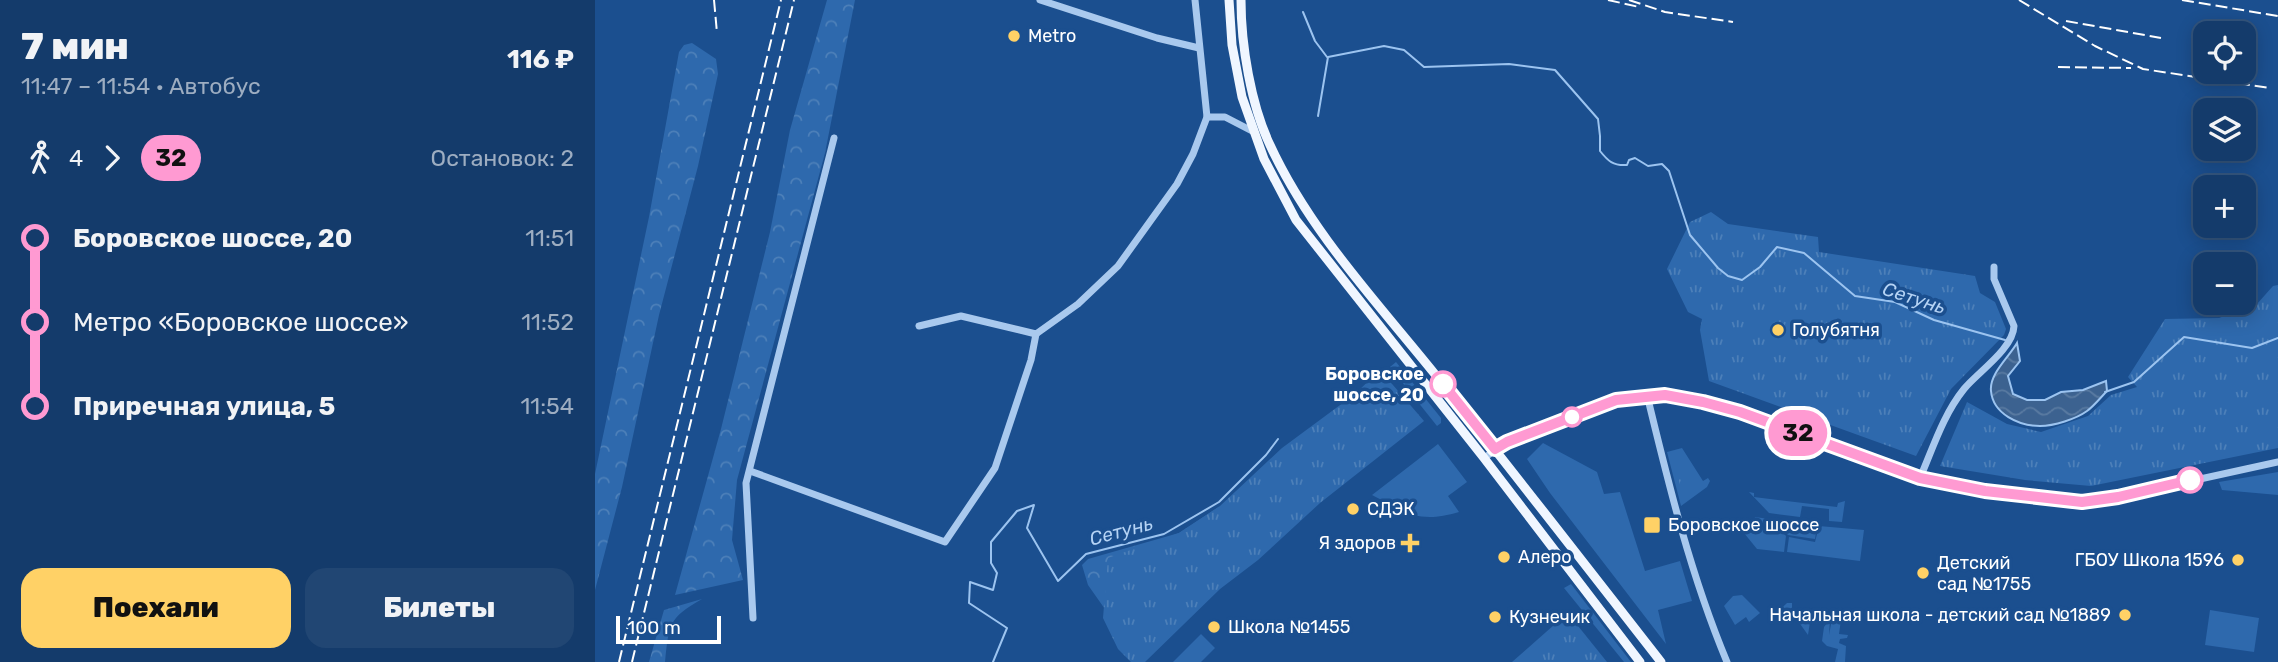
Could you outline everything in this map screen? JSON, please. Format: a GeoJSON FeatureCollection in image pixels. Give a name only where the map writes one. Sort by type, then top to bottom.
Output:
{"type":"FeatureCollection","features":[{"type":"Feature","properties":{"kind":"main road"},"geometry":{"type":"LineString","coordinates":[[1229,0],[1242,97],[1271,174],[1301,227],[1484,458],[1640,662]]}},
{"type":"Feature","properties":{"kind":"main road"},"geometry":{"type":"LineString","coordinates":[[1241,0],[1247,60],[1256,103],[1269,143],[1290,182],[1350,268],[1661,662]]}},
{"type":"Feature","properties":{"kind":"street"},"geometry":{"type":"LineString","coordinates":[[1040,0],[1157,38],[1199,47]]}},
{"type":"Feature","properties":{"kind":"street"},"geometry":{"type":"LineString","coordinates":[[750,471],[945,542],[995,468],[1031,360],[1036,334],[1078,304],[1118,266],[1177,184],[1193,153],[1207,117],[1195,0]]}},
{"type":"Feature","properties":{"kind":"street"},"geometry":{"type":"LineString","coordinates":[[1207,117],[1225,117],[1254,132]]}},
{"type":"Feature","properties":{"kind":"street"},"geometry":{"type":"LineString","coordinates":[[753,618],[746,483],[834,138]]}},
{"type":"Feature","properties":{"kind":"street"},"geometry":{"type":"LineString","coordinates":[[1920,478],[1954,404],[1964,389],[2006,345],[2014,330],[1994,279],[1994,267]]}},
{"type":"Feature","properties":{"kind":"street"},"geometry":{"type":"LineString","coordinates":[[919,326],[961,316],[1036,334]]}},
{"type":"Feature","properties":{"kind":"street"},"geometry":{"type":"LineString","coordinates":[[1647,396],[1688,552],[1709,619],[1727,662]]}},
{"type":"Feature","properties":{"kind":"street"},"geometry":{"type":"LineString","coordinates":[[1484,458],[1507,442],[1616,400],[1647,396],[1689,399],[1740,412],[1920,478],[1985,491],[2082,502],[2118,497],[2278,462]]}},
{"type":"Feature","properties":{"kind":"green space"},"geometry":{"type":"Polygon","coordinates":[[[827,0],[855,0],[825,153],[737,480],[732,540],[743,580],[675,595],[721,429],[770,232],[790,130],[827,0]]]}},
{"type":"Feature","properties":{"kind":"green space"},"geometry":{"type":"Polygon","coordinates":[[[692,43],[716,59],[718,74],[698,166],[659,315],[622,487],[595,590],[595,474],[649,217],[679,52],[684,45],[692,43]]]}},
{"type":"Feature","properties":{"kind":"green space"},"geometry":{"type":"Polygon","coordinates":[[[1711,212],[1728,224],[1818,237],[1819,252],[1975,276],[1980,293],[1995,302],[2006,329],[2004,335],[1951,389],[1916,456],[1709,381],[1700,330],[1702,319],[1688,312],[1667,269],[1690,222],[1711,212]]]}},
{"type":"Feature","properties":{"kind":"green space"},"geometry":{"type":"Polygon","coordinates":[[[2278,285],[2278,448],[2091,486],[2025,480],[1940,466],[1967,402],[2007,424],[2041,432],[2088,416],[2111,395],[2137,387],[2128,377],[2165,319],[2256,315],[2256,304],[2273,286],[2278,285]]]}},
{"type":"Feature","properties":{"kind":"green space"},"geometry":{"type":"Polygon","coordinates":[[[1396,362],[1441,418],[1441,423],[1437,426],[1390,367],[1396,362]]]}},
{"type":"Feature","properties":{"kind":"green space"},"geometry":{"type":"Polygon","coordinates":[[[1380,370],[1424,421],[1320,503],[1258,560],[1220,589],[1145,662],[1131,662],[1118,649],[1103,618],[1108,558],[1179,533],[1220,506],[1282,448],[1355,394],[1380,370]]]}},
{"type":"Feature","properties":{"kind":"green space"},"geometry":{"type":"Polygon","coordinates":[[[1543,443],[1597,472],[1604,494],[1620,492],[1645,571],[1680,561],[1692,601],[1658,610],[1666,644],[1527,459],[1543,443]]]}},
{"type":"Feature","properties":{"kind":"green space"},"geometry":{"type":"Polygon","coordinates":[[[1438,444],[1467,482],[1448,496],[1459,512],[1423,517],[1372,495],[1438,444]]]}},
{"type":"Feature","properties":{"kind":"green space"},"geometry":{"type":"Polygon","coordinates":[[[1682,448],[1703,481],[1708,478],[1710,481],[1707,487],[1681,506],[1667,452],[1682,448]]]}},
{"type":"Feature","properties":{"kind":"green space"},"geometry":{"type":"Polygon","coordinates":[[[1686,462],[1700,483],[1693,493],[1683,497],[1676,469],[1686,462]]]}},
{"type":"Feature","properties":{"kind":"green space"},"geometry":{"type":"Polygon","coordinates":[[[2278,472],[2278,495],[2222,490],[2219,482],[2278,472]]]}},
{"type":"Feature","properties":{"kind":"green space"},"geometry":{"type":"Polygon","coordinates":[[[1749,492],[1754,493],[1754,497],[1837,507],[1838,503],[1845,501],[1842,522],[1829,521],[1829,509],[1802,506],[1800,517],[1769,513],[1749,492]]]}},
{"type":"Feature","properties":{"kind":"green space"},"geometry":{"type":"Polygon","coordinates":[[[1220,506],[1107,612],[1088,585],[1082,565],[1088,559],[1179,533],[1220,506]]]}},
{"type":"Feature","properties":{"kind":"green space"},"geometry":{"type":"Polygon","coordinates":[[[1755,517],[1769,519],[1786,536],[1784,552],[1757,549],[1744,533],[1756,525],[1755,517]]]}},
{"type":"Feature","properties":{"kind":"green space"},"geometry":{"type":"Polygon","coordinates":[[[1772,518],[1817,525],[1815,539],[1788,535],[1772,518]]]}},
{"type":"Feature","properties":{"kind":"green space"},"geometry":{"type":"Polygon","coordinates":[[[1819,526],[1864,530],[1860,561],[1787,552],[1789,537],[1815,542],[1819,526]]]}},
{"type":"Feature","properties":{"kind":"green space"},"geometry":{"type":"Polygon","coordinates":[[[1571,584],[1631,662],[1624,662],[1564,588],[1571,584]]]}},
{"type":"Feature","properties":{"kind":"green space"},"geometry":{"type":"Polygon","coordinates":[[[1742,595],[1760,613],[1749,622],[1746,617],[1735,625],[1724,606],[1733,596],[1742,595]]]}},
{"type":"Feature","properties":{"kind":"green space"},"geometry":{"type":"Polygon","coordinates":[[[702,599],[682,612],[672,624],[665,662],[649,662],[664,610],[702,599]]]}},
{"type":"Feature","properties":{"kind":"green space"},"geometry":{"type":"Polygon","coordinates":[[[1787,603],[1792,603],[1792,609],[1829,614],[1821,624],[1810,622],[1808,635],[1793,614],[1786,619],[1782,615],[1771,621],[1787,603]]]}},
{"type":"Feature","properties":{"kind":"green space"},"geometry":{"type":"Polygon","coordinates":[[[2210,610],[2259,618],[2254,652],[2205,645],[2210,610]]]}},
{"type":"Feature","properties":{"kind":"green space"},"geometry":{"type":"Polygon","coordinates":[[[1570,616],[1607,662],[1512,662],[1554,625],[1570,616]]]}},
{"type":"Feature","properties":{"kind":"green space"},"geometry":{"type":"Polygon","coordinates":[[[1834,618],[1841,620],[1839,634],[1848,635],[1847,638],[1840,639],[1839,643],[1846,646],[1845,662],[1835,662],[1838,649],[1827,646],[1822,641],[1824,627],[1830,619],[1829,635],[1834,618]]]}},
{"type":"Feature","properties":{"kind":"green space"},"geometry":{"type":"Polygon","coordinates":[[[1201,634],[1215,648],[1201,662],[1173,662],[1201,634]]]}},
{"type":"Feature","properties":{"kind":"water"},"geometry":{"type":"Polygon","coordinates":[[[2017,343],[2020,361],[2008,376],[2013,394],[2027,400],[2045,400],[2061,392],[2083,390],[2106,381],[2107,391],[2087,411],[2058,423],[2032,425],[2008,417],[1993,399],[1991,385],[1996,372],[2017,343]]]}},
{"type":"Feature","properties":{"kind":"waterway"},"geometry":{"type":"LineString","coordinates":[[1303,12],[1315,41],[1327,57]]}},
{"type":"Feature","properties":{"kind":"waterway","name":"Сетунь"},"geometry":{"type":"LineString","coordinates":[[1318,116],[1328,57],[1384,46],[1404,50],[1424,67],[1509,64],[1555,70],[1598,119],[1600,151],[1608,160],[1614,164],[1627,165],[1629,160],[1635,158],[1648,166],[1662,164],[1669,171],[1690,235],[1728,276],[1742,280],[1760,267],[1777,247],[1804,253],[1855,296],[1895,302],[1934,320],[2005,340]]}},
{"type":"Feature","properties":{"kind":"waterway","name":"Сетунь"},"geometry":{"type":"LineString","coordinates":[[2105,392],[2134,382],[2184,337],[2252,348],[2278,338]]}},
{"type":"Feature","properties":{"kind":"waterway","name":"Сетунь"},"geometry":{"type":"LineString","coordinates":[[993,662],[1007,628],[969,603],[970,582],[993,590],[997,573],[991,563],[991,542],[1017,511],[1034,505],[1027,528],[1058,581],[1086,554],[1164,534],[1219,502],[1266,455],[1278,439]]}},
{"type":"Feature","properties":{"kind":"railway"},"geometry":{"type":"LineString","coordinates":[[714,0],[717,33]]}},
{"type":"Feature","properties":{"kind":"railway"},"geometry":{"type":"LineString","coordinates":[[619,662],[781,0]]}},
{"type":"Feature","properties":{"kind":"railway"},"geometry":{"type":"LineString","coordinates":[[632,662],[794,0]]}},
{"type":"Feature","properties":{"kind":"railway"},"geometry":{"type":"LineString","coordinates":[[1608,0],[1639,7]]}},
{"type":"Feature","properties":{"kind":"railway"},"geometry":{"type":"LineString","coordinates":[[1629,0],[1665,12],[1733,22]]}},
{"type":"Feature","properties":{"kind":"railway"},"geometry":{"type":"LineString","coordinates":[[2019,0],[2095,46],[2143,69],[2270,88]]}},
{"type":"Feature","properties":{"kind":"railway"},"geometry":{"type":"LineString","coordinates":[[2182,0],[2278,16]]}},
{"type":"Feature","properties":{"kind":"railway"},"geometry":{"type":"LineString","coordinates":[[2066,21],[2161,38]]}},
{"type":"Feature","properties":{"kind":"railway"},"geometry":{"type":"LineString","coordinates":[[2058,67],[2131,68]]}},
{"type":"Feature","properties":{"kind":"bus line","name":"32"},"geometry":{"type":"LineString","coordinates":[[1443,384],[1495,449],[1616,400],[1665,395],[1740,412],[1920,478],[1985,491],[2082,502],[2118,497],[2190,480]]}},
{"type":"Feature","properties":{"kind":"place","name":"Metro"},"geometry":{"type":"Point","coordinates":[1014,36]}},
{"type":"Feature","properties":{"kind":"place","name":"Голубятня"},"geometry":{"type":"Point","coordinates":[1778,330]}},
{"type":"Feature","properties":{"kind":"place","name":"Боровское шоссе, 20"},"geometry":{"type":"Point","coordinates":[1443,384]}},
{"type":"Feature","properties":{"kind":"place","name":"СДЭК"},"geometry":{"type":"Point","coordinates":[1353,509]}},
{"type":"Feature","properties":{"kind":"place","name":"Боровское шоссе"},"geometry":{"type":"Point","coordinates":[1652,525]}},
{"type":"Feature","properties":{"kind":"place","name":"Я здоров"},"geometry":{"type":"Point","coordinates":[1410,543]}},
{"type":"Feature","properties":{"kind":"place","name":"Алеро"},"geometry":{"type":"Point","coordinates":[1504,557]}},
{"type":"Feature","properties":{"kind":"place","name":"ГБОУ Школа 1596"},"geometry":{"type":"Point","coordinates":[2238,560]}},
{"type":"Feature","properties":{"kind":"place","name":"Детский сад №1755"},"geometry":{"type":"Point","coordinates":[1923,573]}},
{"type":"Feature","properties":{"kind":"place","name":"Начальная школа - детский сад №1889"},"geometry":{"type":"Point","coordinates":[2125,615]}},
{"type":"Feature","properties":{"kind":"place","name":"Кузнечик"},"geometry":{"type":"Point","coordinates":[1495,617]}},
{"type":"Feature","properties":{"kind":"place","name":"Школа №1455"},"geometry":{"type":"Point","coordinates":[1214,627]}}]}
